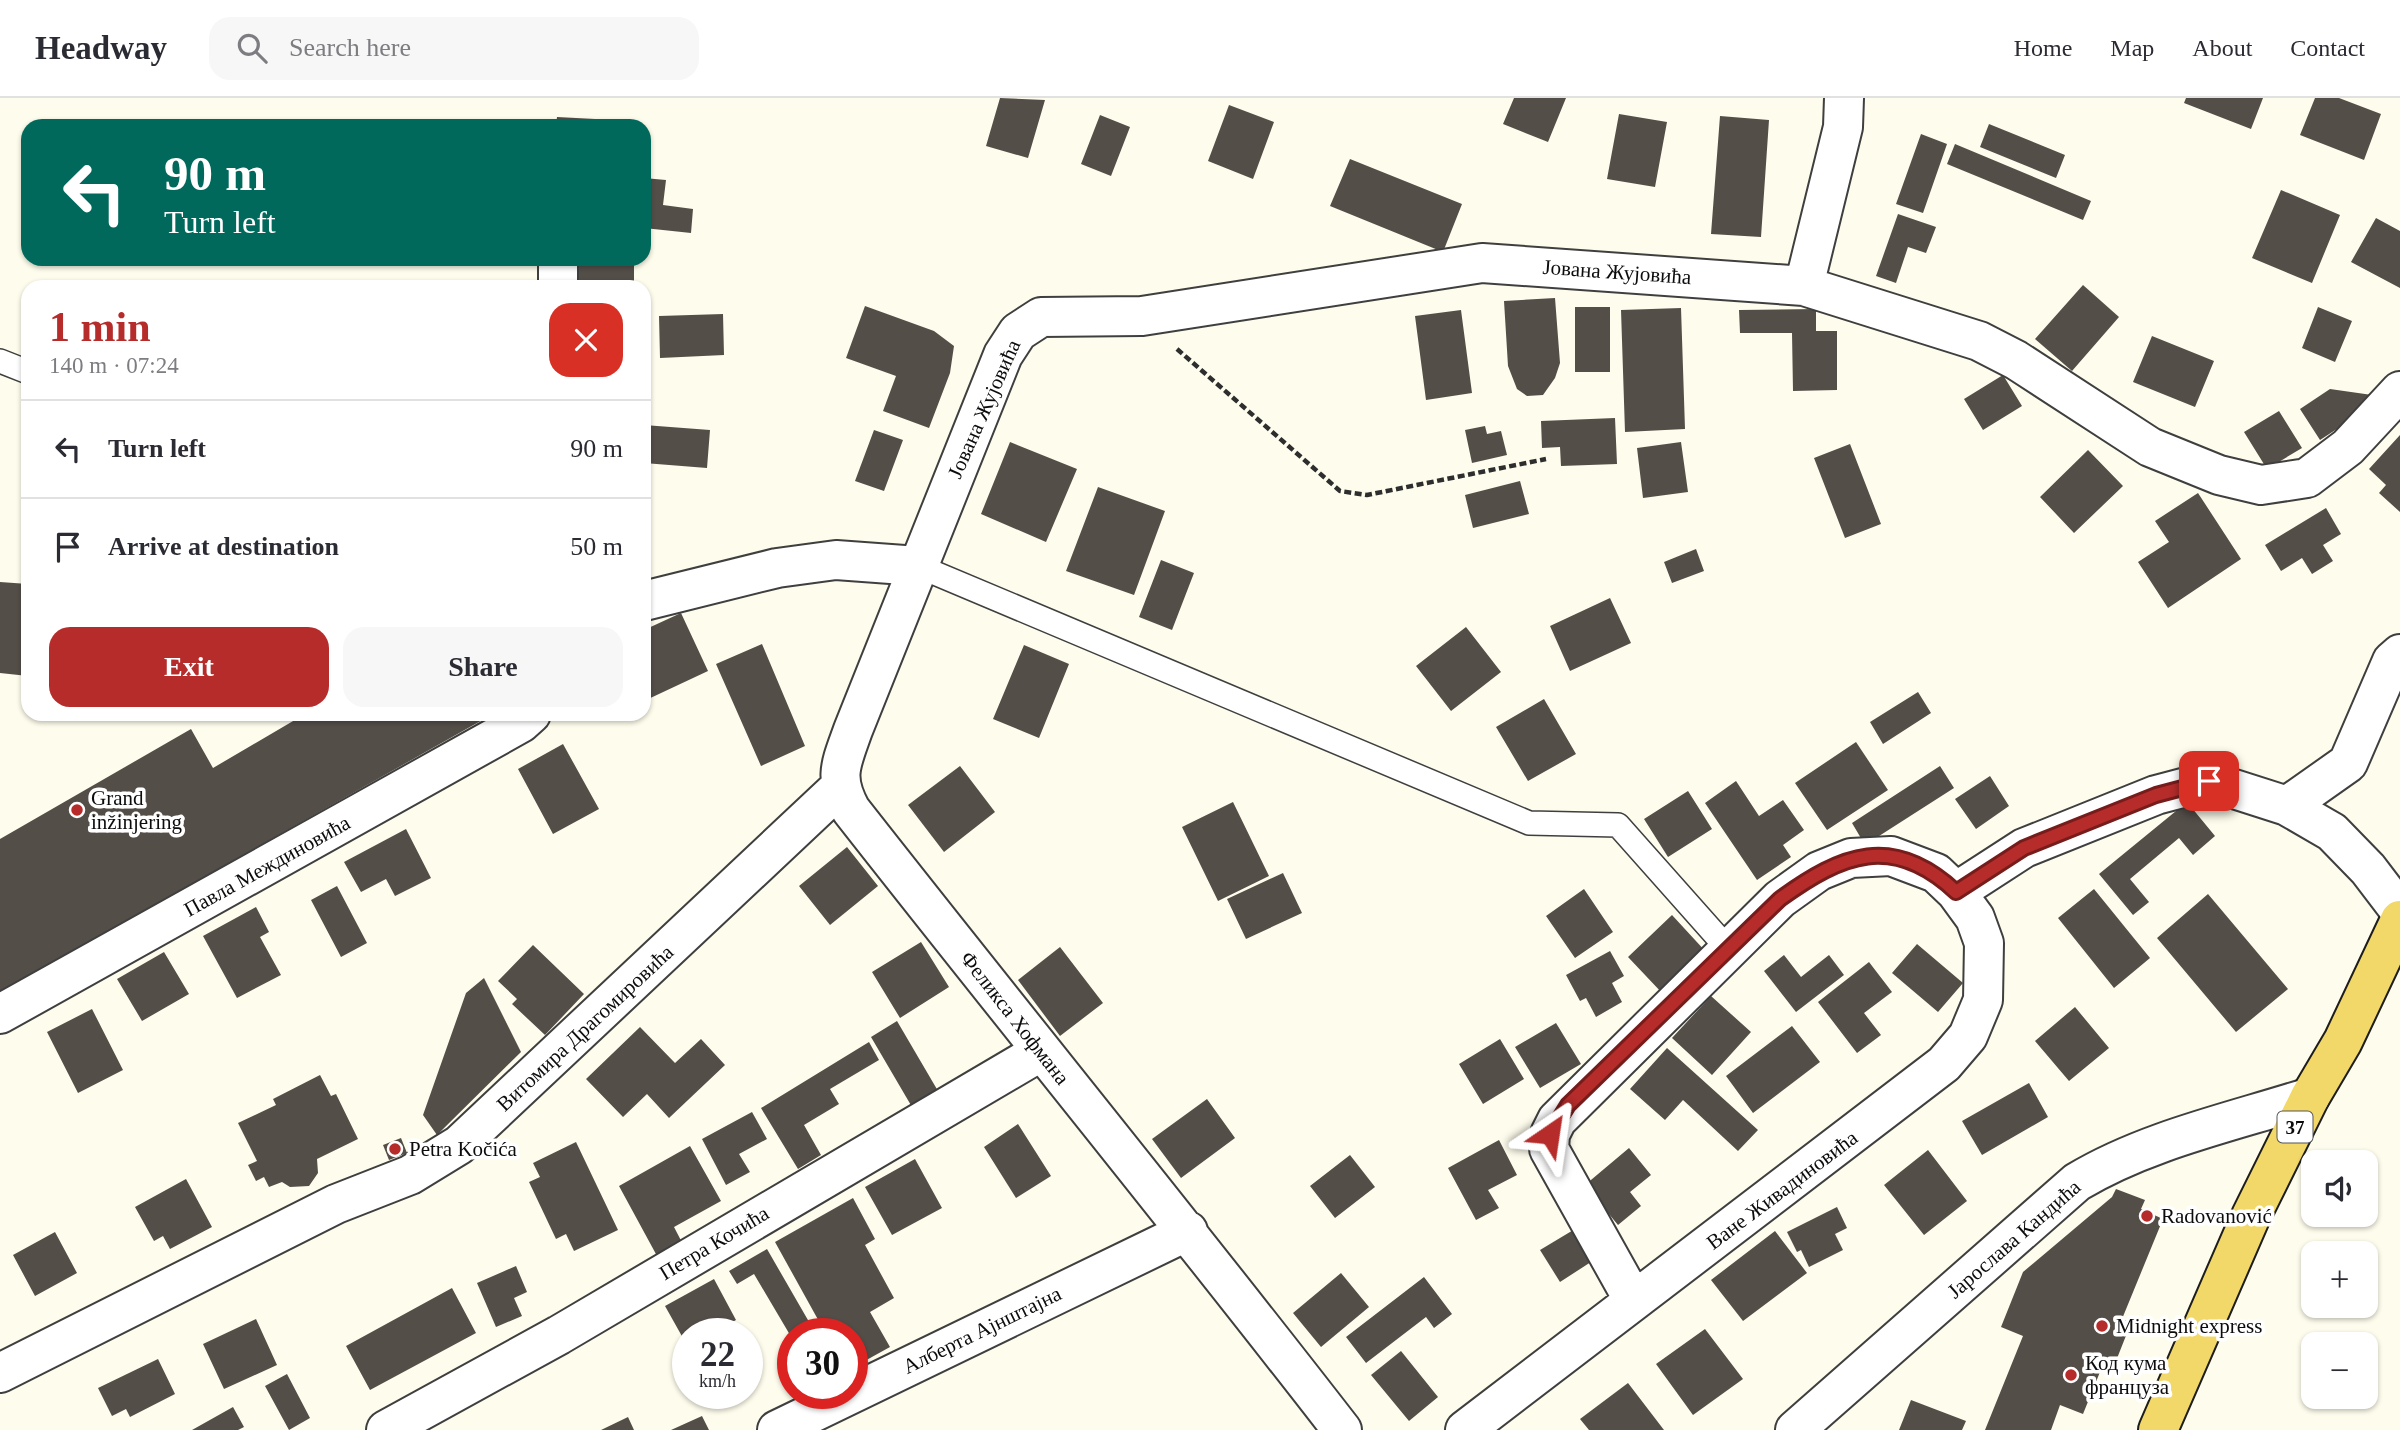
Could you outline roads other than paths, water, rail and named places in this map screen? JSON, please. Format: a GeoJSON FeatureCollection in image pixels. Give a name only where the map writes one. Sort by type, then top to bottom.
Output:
{"type":"FeatureCollection","features":[{"type":"Feature","properties":{"kind":"main road","name":"37"},"geometry":{"type":"LineString","coordinates":[[2158,1430],[2251,1216],[2310,1097],[2343,1041],[2400,920]]}},
{"type":"Feature","properties":{"kind":"main road","name":"37"},"geometry":{"type":"LineString","coordinates":[[2343,1041],[2400,971]]}},
{"type":"Feature","properties":{"kind":"street"},"geometry":{"type":"LineString","coordinates":[[1804,286],[1843,127],[1844,98]]}},
{"type":"Feature","properties":{"kind":"street","name":"Јована Жујовића"},"geometry":{"type":"LineString","coordinates":[[918,566],[1003,355],[1018,332],[1041,317],[1142,316],[1482,263],[1804,286],[1979,341],[2016,360],[2150,447],[2219,475],[2260,485],[2307,478],[2348,447],[2400,391]]}},
{"type":"Feature","properties":{"kind":"street"},"geometry":{"type":"LineString","coordinates":[[651,599],[777,568],[836,560],[918,566],[853,730],[842,761],[839,788]]}},
{"type":"Feature","properties":{"kind":"street"},"geometry":{"type":"LineString","coordinates":[[2287,806],[2348,763],[2392,661],[2400,654]]}},
{"type":"Feature","properties":{"kind":"street","name":"Павла Междиновића"},"geometry":{"type":"LineString","coordinates":[[0,1014],[523,721]]}},
{"type":"Feature","properties":{"kind":"street"},"geometry":{"type":"LineString","coordinates":[[1956,892],[2024,848],[2156,795],[2209,781],[2287,806],[2332,832],[2368,869],[2400,911]]}},
{"type":"Feature","properties":{"kind":"street","name":"Феликса Хофмана"},"geometry":{"type":"LineString","coordinates":[[839,788],[851,810],[1040,1052],[1188,1231],[1342,1430]]}},
{"type":"Feature","properties":{"kind":"street","name":"Витомира Драгомировића"},"geometry":{"type":"LineString","coordinates":[[0,1373],[336,1205],[410,1175],[459,1145],[839,788]]}},
{"type":"Feature","properties":{"kind":"street","name":"Ване Живадиновића"},"geometry":{"type":"LineString","coordinates":[[1465,1430],[1912,1092],[1944,1064],[1968,1036],[1983,1000],[1984,943],[1975,918],[1956,892],[1936,873],[1891,856],[1851,858],[1819,871],[1780,899],[1568,1105],[1550,1134],[1549,1149],[1634,1301]]}},
{"type":"Feature","properties":{"kind":"street","name":"Петра Кочића"},"geometry":{"type":"LineString","coordinates":[[386,1430],[559,1335],[1040,1052]]}},
{"type":"Feature","properties":{"kind":"street","name":"Јарослава Кандића"},"geometry":{"type":"LineString","coordinates":[[1795,1430],[2077,1182],[2108,1164],[2139,1152],[2310,1097]]}},
{"type":"Feature","properties":{"kind":"street","name":"Алберта Ајнштајна"},"geometry":{"type":"LineString","coordinates":[[798,1425],[1188,1231]]}},
{"type":"Feature","properties":{"kind":"lane"},"geometry":{"type":"LineString","coordinates":[[0,360],[21,369]]}},
{"type":"Feature","properties":{"kind":"lane"},"geometry":{"type":"LineString","coordinates":[[918,566],[1529,823],[1618,825],[1729,950]]}},
{"type":"Feature","properties":{"kind":"place","name":"Grand inžinjering"},"geometry":{"type":"Point","coordinates":[77,810]}},
{"type":"Feature","properties":{"kind":"place","name":"Petra Kočića"},"geometry":{"type":"Point","coordinates":[395,1149]}},
{"type":"Feature","properties":{"kind":"place","name":"Radovanović"},"geometry":{"type":"Point","coordinates":[2147,1216]}},
{"type":"Feature","properties":{"kind":"place","name":"Midnight express"},"geometry":{"type":"Point","coordinates":[2102,1326]}},
{"type":"Feature","properties":{"kind":"place","name":"Код кума француза"},"geometry":{"type":"Point","coordinates":[2071,1375]}}]}
